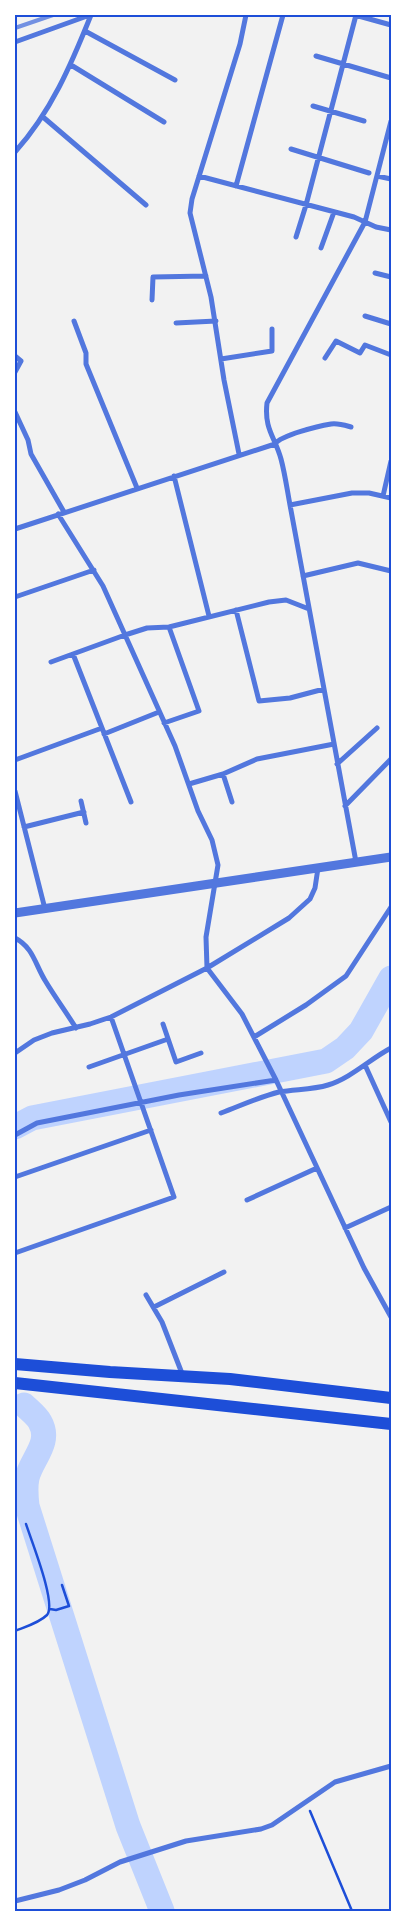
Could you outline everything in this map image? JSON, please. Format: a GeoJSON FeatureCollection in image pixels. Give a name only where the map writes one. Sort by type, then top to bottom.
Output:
{"type":"FeatureCollection","features":[{"type":"Feature","properties":{"kind":"highway"},"geometry":{"type":"LineString","coordinates":[[15,1364],[230,1379],[391,1398]]}},
{"type":"Feature","properties":{"kind":"highway"},"geometry":{"type":"LineString","coordinates":[[15,1383],[391,1424]]}},
{"type":"Feature","properties":{"kind":"street"},"geometry":{"type":"LineString","coordinates":[[15,152],[43,117],[71,66],[91,15]]}},
{"type":"Feature","properties":{"kind":"street"},"geometry":{"type":"LineString","coordinates":[[15,42],[91,15]]}},
{"type":"Feature","properties":{"kind":"street"},"geometry":{"type":"LineString","coordinates":[[239,454],[221,359],[216,321],[190,213],[192,199],[240,44],[246,15]]}},
{"type":"Feature","properties":{"kind":"street"},"geometry":{"type":"LineString","coordinates":[[236,186],[283,15]]}},
{"type":"Feature","properties":{"kind":"street"},"geometry":{"type":"LineString","coordinates":[[296,237],[355,15],[391,26]]}},
{"type":"Feature","properties":{"kind":"street"},"geometry":{"type":"LineString","coordinates":[[85,31],[175,80]]}},
{"type":"Feature","properties":{"kind":"street"},"geometry":{"type":"LineString","coordinates":[[316,56],[391,78]]}},
{"type":"Feature","properties":{"kind":"street"},"geometry":{"type":"LineString","coordinates":[[71,66],[164,122]]}},
{"type":"Feature","properties":{"kind":"street"},"geometry":{"type":"LineString","coordinates":[[313,106],[364,121]]}},
{"type":"Feature","properties":{"kind":"street"},"geometry":{"type":"LineString","coordinates":[[43,117],[146,205]]}},
{"type":"Feature","properties":{"kind":"street"},"geometry":{"type":"LineString","coordinates":[[356,862],[281,458],[268,424],[267,403],[365,222],[391,121]]}},
{"type":"Feature","properties":{"kind":"street"},"geometry":{"type":"LineString","coordinates":[[291,149],[369,173]]}},
{"type":"Feature","properties":{"kind":"street"},"geometry":{"type":"LineString","coordinates":[[199,176],[354,217],[376,227],[391,230]]}},
{"type":"Feature","properties":{"kind":"street"},"geometry":{"type":"LineString","coordinates":[[377,176],[391,179]]}},
{"type":"Feature","properties":{"kind":"street"},"geometry":{"type":"LineString","coordinates":[[321,248],[334,212]]}},
{"type":"Feature","properties":{"kind":"street"},"geometry":{"type":"LineString","coordinates":[[375,273],[391,277]]}},
{"type":"Feature","properties":{"kind":"street"},"geometry":{"type":"LineString","coordinates":[[152,300],[153,277],[206,276]]}},
{"type":"Feature","properties":{"kind":"street"},"geometry":{"type":"LineString","coordinates":[[365,316],[391,324]]}},
{"type":"Feature","properties":{"kind":"street"},"geometry":{"type":"LineString","coordinates":[[74,321],[86,353],[86,364],[137,488]]}},
{"type":"Feature","properties":{"kind":"street"},"geometry":{"type":"LineString","coordinates":[[176,323],[216,321]]}},
{"type":"Feature","properties":{"kind":"street"},"geometry":{"type":"LineString","coordinates":[[221,359],[272,351],[272,329]]}},
{"type":"Feature","properties":{"kind":"street"},"geometry":{"type":"LineString","coordinates":[[325,358],[336,341],[360,353],[365,344],[391,353]]}},
{"type":"Feature","properties":{"kind":"street"},"geometry":{"type":"LineString","coordinates":[[15,356],[21,361],[15,372]]}},
{"type":"Feature","properties":{"kind":"street"},"geometry":{"type":"LineString","coordinates":[[15,412],[28,440],[31,454],[64,512]]}},
{"type":"Feature","properties":{"kind":"street"},"geometry":{"type":"LineString","coordinates":[[15,529],[239,454],[275,444],[282,438],[331,424],[342,424],[351,427]]}},
{"type":"Feature","properties":{"kind":"street"},"geometry":{"type":"LineString","coordinates":[[383,496],[391,461]]}},
{"type":"Feature","properties":{"kind":"street"},"geometry":{"type":"LineString","coordinates":[[174,476],[209,616]]}},
{"type":"Feature","properties":{"kind":"street"},"geometry":{"type":"LineString","coordinates":[[290,505],[352,494],[369,493],[391,498]]}},
{"type":"Feature","properties":{"kind":"street"},"geometry":{"type":"LineString","coordinates":[[58,514],[104,586],[159,712],[189,784],[198,811],[212,840],[218,865],[206,937],[207,968],[242,1014],[276,1080],[364,1268],[391,1316]]}},
{"type":"Feature","properties":{"kind":"street"},"geometry":{"type":"LineString","coordinates":[[303,576],[358,563],[391,571]]}},
{"type":"Feature","properties":{"kind":"street"},"geometry":{"type":"LineString","coordinates":[[15,597],[94,570]]}},
{"type":"Feature","properties":{"kind":"street"},"geometry":{"type":"LineString","coordinates":[[51,662],[147,628],[169,626],[269,602],[286,600],[310,609]]}},
{"type":"Feature","properties":{"kind":"street"},"geometry":{"type":"LineString","coordinates":[[236,610],[259,700],[290,698],[324,689]]}},
{"type":"Feature","properties":{"kind":"street"},"geometry":{"type":"LineString","coordinates":[[164,724],[199,711],[169,626]]}},
{"type":"Feature","properties":{"kind":"street"},"geometry":{"type":"LineString","coordinates":[[73,654],[131,802]]}},
{"type":"Feature","properties":{"kind":"street"},"geometry":{"type":"LineString","coordinates":[[15,760],[159,712]]}},
{"type":"Feature","properties":{"kind":"street"},"geometry":{"type":"LineString","coordinates":[[338,764],[377,728]]}},
{"type":"Feature","properties":{"kind":"street"},"geometry":{"type":"LineString","coordinates":[[189,784],[222,774],[257,759],[334,744]]}},
{"type":"Feature","properties":{"kind":"street"},"geometry":{"type":"LineString","coordinates":[[345,806],[391,759]]}},
{"type":"Feature","properties":{"kind":"street"},"geometry":{"type":"LineString","coordinates":[[222,774],[232,802]]}},
{"type":"Feature","properties":{"kind":"street"},"geometry":{"type":"LineString","coordinates":[[15,792],[45,909]]}},
{"type":"Feature","properties":{"kind":"street"},"geometry":{"type":"LineString","coordinates":[[81,801],[86,823]]}},
{"type":"Feature","properties":{"kind":"street"},"geometry":{"type":"LineString","coordinates":[[24,827],[84,812]]}},
{"type":"Feature","properties":{"kind":"street"},"geometry":{"type":"LineString","coordinates":[[15,913],[391,857]]}},
{"type":"Feature","properties":{"kind":"street"},"geometry":{"type":"LineString","coordinates":[[15,1053],[43,1036],[111,1017],[207,968],[300,910],[310,899],[315,888],[318,868]]}},
{"type":"Feature","properties":{"kind":"street"},"geometry":{"type":"LineString","coordinates":[[254,1037],[306,1005],[346,976],[391,907]]}},
{"type":"Feature","properties":{"kind":"street"},"geometry":{"type":"LineString","coordinates":[[15,938],[24,943],[32,952],[44,979],[76,1028]]}},
{"type":"Feature","properties":{"kind":"street"},"geometry":{"type":"LineString","coordinates":[[15,1254],[174,1197],[111,1017]]}},
{"type":"Feature","properties":{"kind":"street"},"geometry":{"type":"LineString","coordinates":[[163,1024],[176,1062],[201,1052]]}},
{"type":"Feature","properties":{"kind":"street"},"geometry":{"type":"LineString","coordinates":[[89,1067],[168,1039]]}},
{"type":"Feature","properties":{"kind":"street"},"geometry":{"type":"LineString","coordinates":[[221,1114],[258,1098],[281,1092],[302,1091],[329,1085],[391,1048]]}},
{"type":"Feature","properties":{"kind":"street"},"geometry":{"type":"LineString","coordinates":[[365,1065],[391,1122]]}},
{"type":"Feature","properties":{"kind":"street"},"geometry":{"type":"LineString","coordinates":[[15,1135],[37,1123],[179,1095],[276,1080]]}},
{"type":"Feature","properties":{"kind":"street"},"geometry":{"type":"LineString","coordinates":[[15,1177],[151,1130]]}},
{"type":"Feature","properties":{"kind":"street"},"geometry":{"type":"LineString","coordinates":[[247,1200],[316,1168]]}},
{"type":"Feature","properties":{"kind":"street"},"geometry":{"type":"LineString","coordinates":[[345,1228],[391,1207]]}},
{"type":"Feature","properties":{"kind":"street"},"geometry":{"type":"LineString","coordinates":[[154,1306],[224,1272]]}},
{"type":"Feature","properties":{"kind":"street"},"geometry":{"type":"LineString","coordinates":[[146,1295],[162,1322],[184,1377]]}},
{"type":"Feature","properties":{"kind":"street"},"geometry":{"type":"LineString","coordinates":[[15,1901],[59,1890],[85,1880],[108,1867],[186,1841],[261,1829],[272,1825],[334,1782],[391,1766]]}},
{"type":"Feature","properties":{"kind":"path"},"geometry":{"type":"LineString","coordinates":[[15,1631],[37,1622],[48,1614],[50,1609],[48,1592],[26,1524]]}},
{"type":"Feature","properties":{"kind":"path"},"geometry":{"type":"LineString","coordinates":[[50,1609],[56,1610],[69,1606],[62,1585]]}},
{"type":"Feature","properties":{"kind":"path"},"geometry":{"type":"LineString","coordinates":[[306,1802],[352,1911]]}},
{"type":"Feature","properties":{"kind":"waterway"},"geometry":{"type":"LineString","coordinates":[[15,1127],[32,1118],[326,1061],[345,1048],[361,1031],[391,978]]}},
{"type":"Feature","properties":{"kind":"waterway"},"geometry":{"type":"LineString","coordinates":[[24,1405],[39,1420],[44,1437],[40,1451],[27,1478],[27,1506],[128,1826],[162,1911]]}},
{"type":"Feature","properties":{"kind":"railway"},"geometry":{"type":"LineString","coordinates":[[15,28],[53,15]]}}]}
